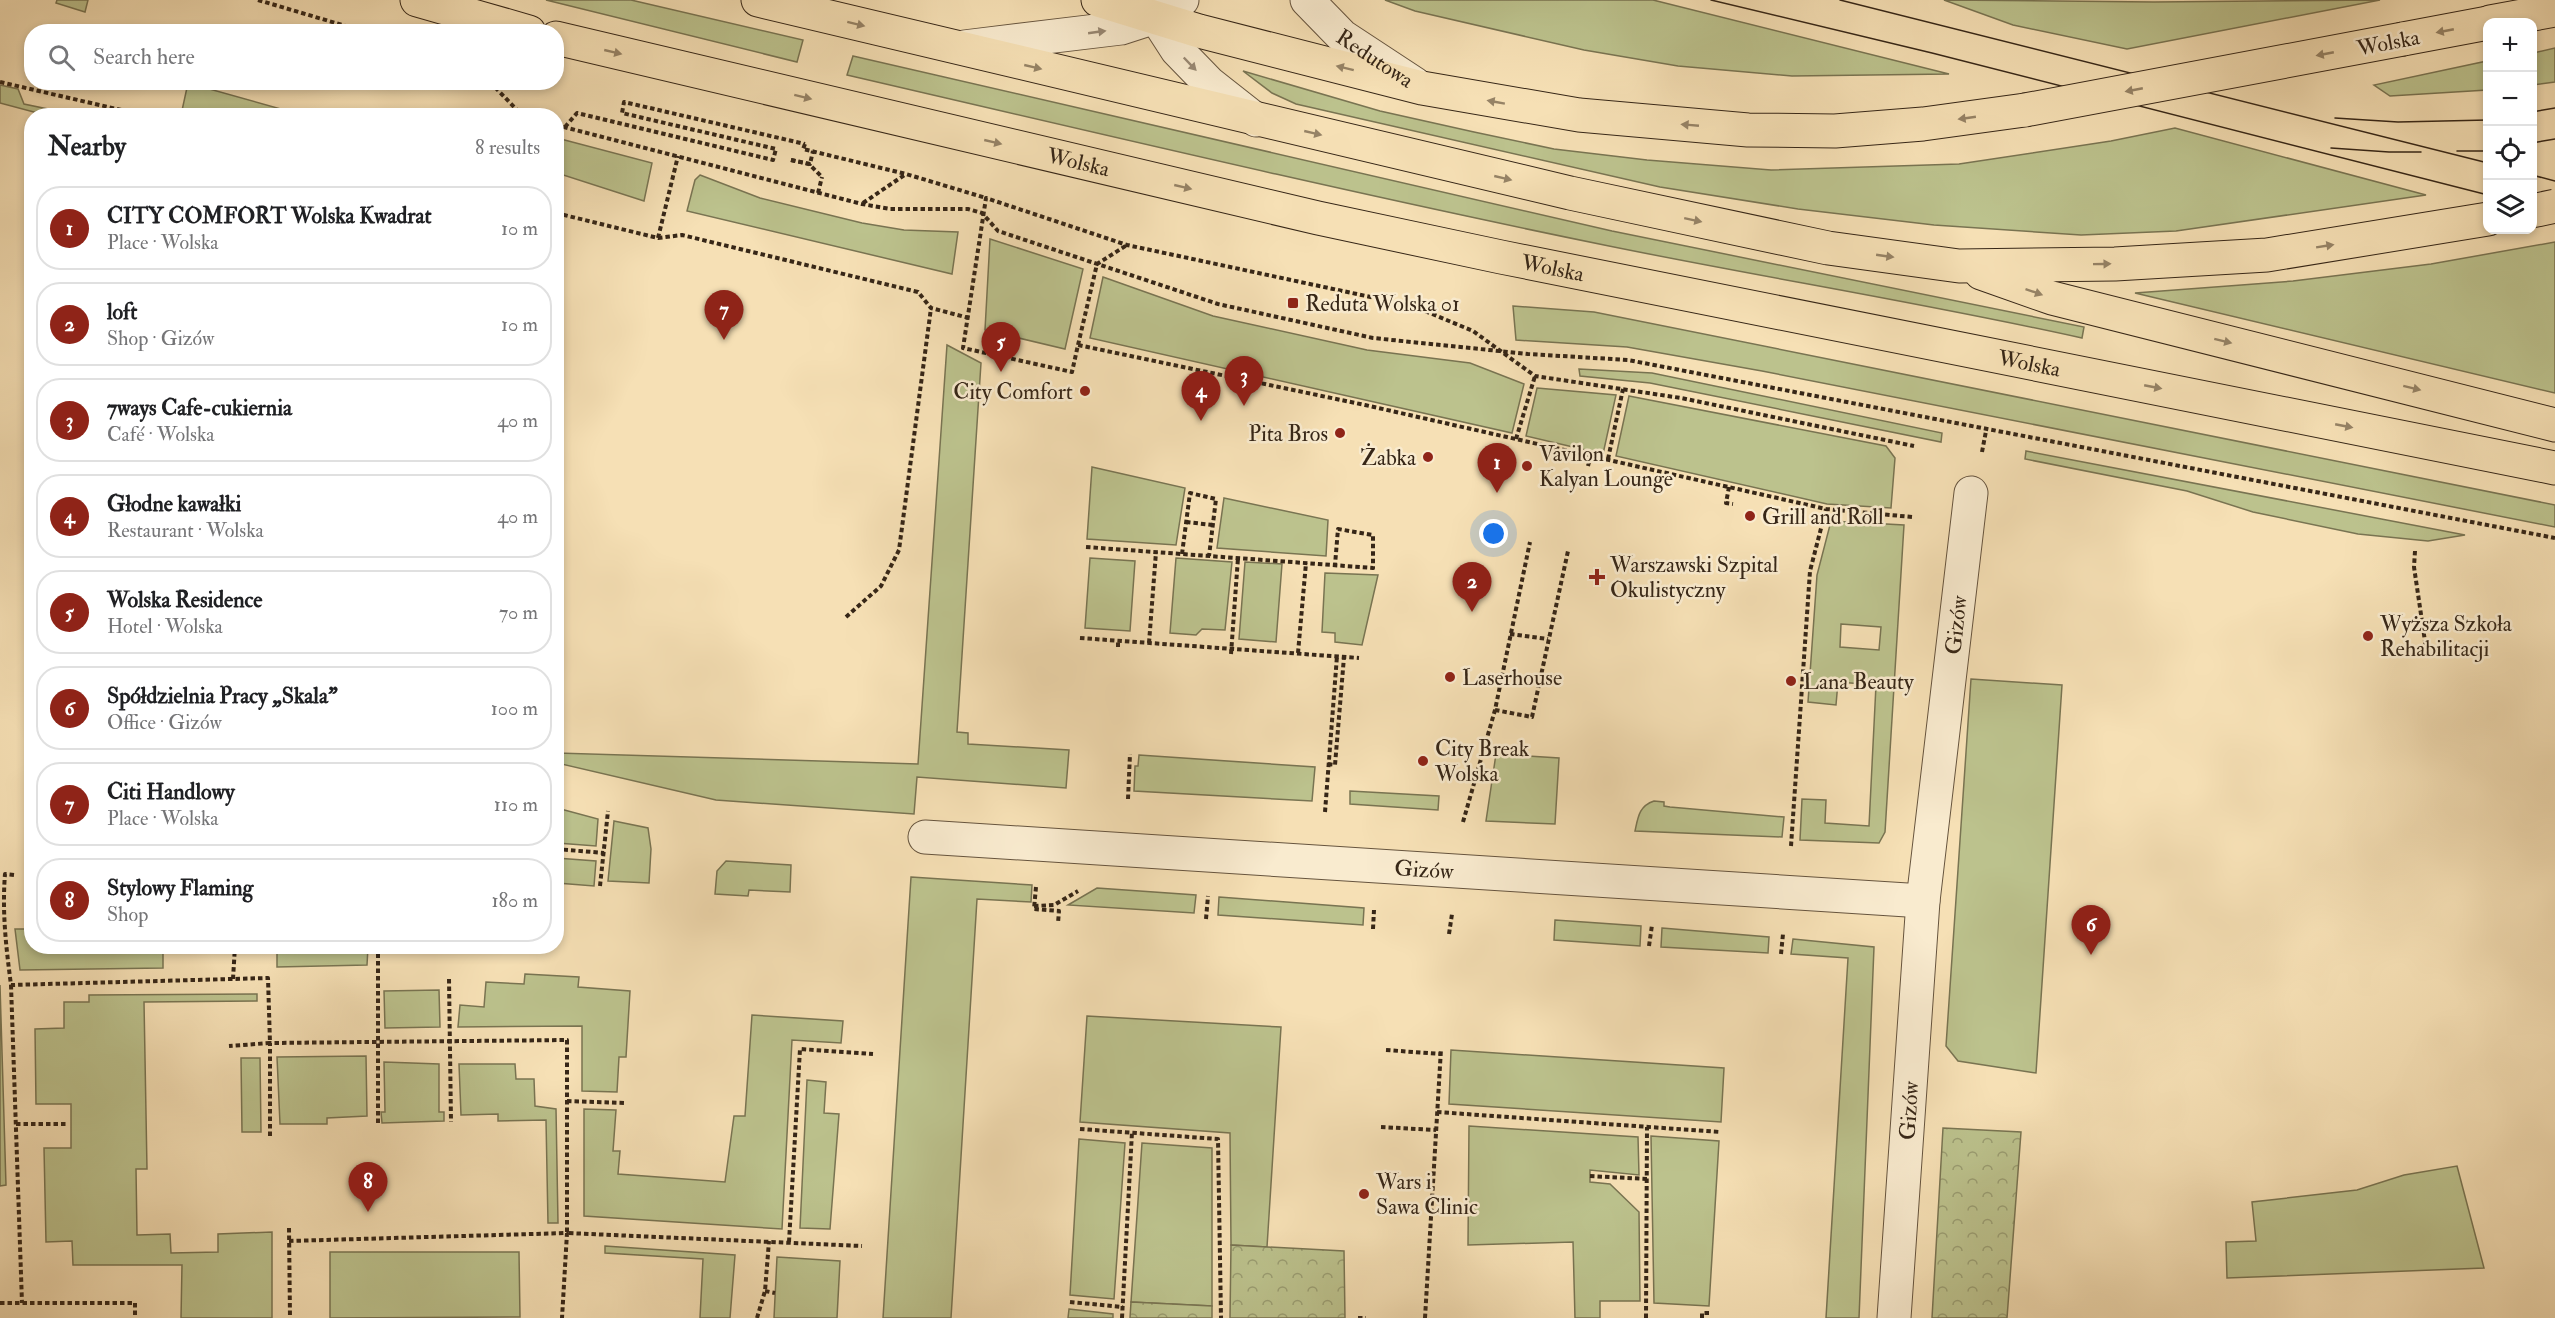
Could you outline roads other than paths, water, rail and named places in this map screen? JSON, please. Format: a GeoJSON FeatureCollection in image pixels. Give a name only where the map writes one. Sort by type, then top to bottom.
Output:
{"type":"FeatureCollection","features":[{"type":"Feature","properties":{"kind":"main road"},"geometry":{"type":"LineString","coordinates":[[417,0],[501,24]]}},
{"type":"Feature","properties":{"kind":"main road"},"geometry":{"type":"LineString","coordinates":[[758,0],[1570,193],[1828,248],[1959,266],[2115,264],[2267,255],[2483,220]]}},
{"type":"Feature","properties":{"kind":"main road","name":"Wolska"},"geometry":{"type":"LineString","coordinates":[[1098,0],[1161,6],[1199,31],[1422,88],[1580,116],[1748,130],[1835,131],[1923,124],[2025,110],[2483,24]]}},
{"type":"Feature","properties":{"kind":"main road","name":"Wolska"},"geometry":{"type":"LineString","coordinates":[[2514,18],[2555,10]]}},
{"type":"Feature","properties":{"kind":"main road","name":"Wolska"},"geometry":{"type":"LineString","coordinates":[[564,40],[1318,218],[1501,257],[2555,468]]}},
{"type":"Feature","properties":{"kind":"main road"},"geometry":{"type":"LineString","coordinates":[[2537,210],[2555,207]]}},
{"type":"Feature","properties":{"kind":"main road"},"geometry":{"type":"LineString","coordinates":[[1959,266],[2052,298],[2555,425]]}},
{"type":"Feature","properties":{"kind":"street","name":"Redutowa"},"geometry":{"type":"LineString","coordinates":[[1306,0],[1342,36],[1422,88]]}},
{"type":"Feature","properties":{"kind":"street"},"geometry":{"type":"LineString","coordinates":[[956,48],[1120,28],[1161,6],[1177,50],[1201,75],[1256,120]]}},
{"type":"Feature","properties":{"kind":"street","name":"Gizów"},"geometry":{"type":"LineString","coordinates":[[1894,1318],[1923,901],[1971,493]]}},
{"type":"Feature","properties":{"kind":"street","name":"Gizów"},"geometry":{"type":"LineString","coordinates":[[925,837],[1923,901]]}},
{"type":"Feature","properties":{"kind":"tram line"},"geometry":{"type":"LineString","coordinates":[[1711,0],[1932,53],[2483,194]]}},
{"type":"Feature","properties":{"kind":"tram line"},"geometry":{"type":"LineString","coordinates":[[1840,0],[2483,162]]}},
{"type":"Feature","properties":{"kind":"tram line"},"geometry":{"type":"LineString","coordinates":[[2537,111],[2555,108]]}},
{"type":"Feature","properties":{"kind":"tram line"},"geometry":{"type":"LineString","coordinates":[[2335,118],[2398,122],[2483,120]]}},
{"type":"Feature","properties":{"kind":"tram line"},"geometry":{"type":"LineString","coordinates":[[2537,142],[2555,139]]}},
{"type":"Feature","properties":{"kind":"tram line"},"geometry":{"type":"LineString","coordinates":[[2331,148],[2421,152]]}},
{"type":"Feature","properties":{"kind":"tram line"},"geometry":{"type":"LineString","coordinates":[[2457,151],[2483,151]]}},
{"type":"Feature","properties":{"kind":"tram line"},"geometry":{"type":"LineString","coordinates":[[2537,176],[2555,181]]}},
{"type":"Feature","properties":{"kind":"tram line"},"geometry":{"type":"LineString","coordinates":[[2537,208],[2555,212]]}},
{"type":"Feature","properties":{"kind":"place","name":"Reduta Wolska 01"},"geometry":{"type":"Point","coordinates":[1293,303]}},
{"type":"Feature","properties":{"kind":"place","name":"Citi Handlowy"},"geometry":{"type":"Point","coordinates":[724,340]}},
{"type":"Feature","properties":{"kind":"place","name":"Wolska Residence"},"geometry":{"type":"Point","coordinates":[1001,372]}},
{"type":"Feature","properties":{"kind":"place","name":"City Comfort"},"geometry":{"type":"Point","coordinates":[1085,391]}},
{"type":"Feature","properties":{"kind":"place","name":"7ways Cafe-cukiernia"},"geometry":{"type":"Point","coordinates":[1244,406]}},
{"type":"Feature","properties":{"kind":"place","name":"Głodne kawałki"},"geometry":{"type":"Point","coordinates":[1201,421]}},
{"type":"Feature","properties":{"kind":"place","name":"Pita Bros"},"geometry":{"type":"Point","coordinates":[1340,433]}},
{"type":"Feature","properties":{"kind":"place","name":"Żabka"},"geometry":{"type":"Point","coordinates":[1428,457]}},
{"type":"Feature","properties":{"kind":"place","name":"Vavilon Kalyan Lounge"},"geometry":{"type":"Point","coordinates":[1527,466]}},
{"type":"Feature","properties":{"kind":"place","name":"CITY COMFORT Wolska Kwadrat"},"geometry":{"type":"Point","coordinates":[1497,493]}},
{"type":"Feature","properties":{"kind":"place","name":"Grill and Roll"},"geometry":{"type":"Point","coordinates":[1750,516]}},
{"type":"Feature","properties":{"kind":"place","name":"Warszawski Szpital Okulistyczny"},"geometry":{"type":"Point","coordinates":[1597,577]}},
{"type":"Feature","properties":{"kind":"place","name":"loft"},"geometry":{"type":"Point","coordinates":[1472,612]}},
{"type":"Feature","properties":{"kind":"place","name":"Wyższa Szkoła Rehabilitacji"},"geometry":{"type":"Point","coordinates":[2368,636]}},
{"type":"Feature","properties":{"kind":"place","name":"Laserhouse"},"geometry":{"type":"Point","coordinates":[1450,677]}},
{"type":"Feature","properties":{"kind":"place","name":"Lana Beauty"},"geometry":{"type":"Point","coordinates":[1791,681]}},
{"type":"Feature","properties":{"kind":"place","name":"City Break Wolska"},"geometry":{"type":"Point","coordinates":[1423,761]}},
{"type":"Feature","properties":{"kind":"place","name":"Spółdzielnia Pracy „Skala”"},"geometry":{"type":"Point","coordinates":[2091,955]}},
{"type":"Feature","properties":{"kind":"place","name":"Wars i Sawa Clinic"},"geometry":{"type":"Point","coordinates":[1364,1194]}},
{"type":"Feature","properties":{"kind":"place","name":"Stylowy Flaming"},"geometry":{"type":"Point","coordinates":[368,1212]}}]}
